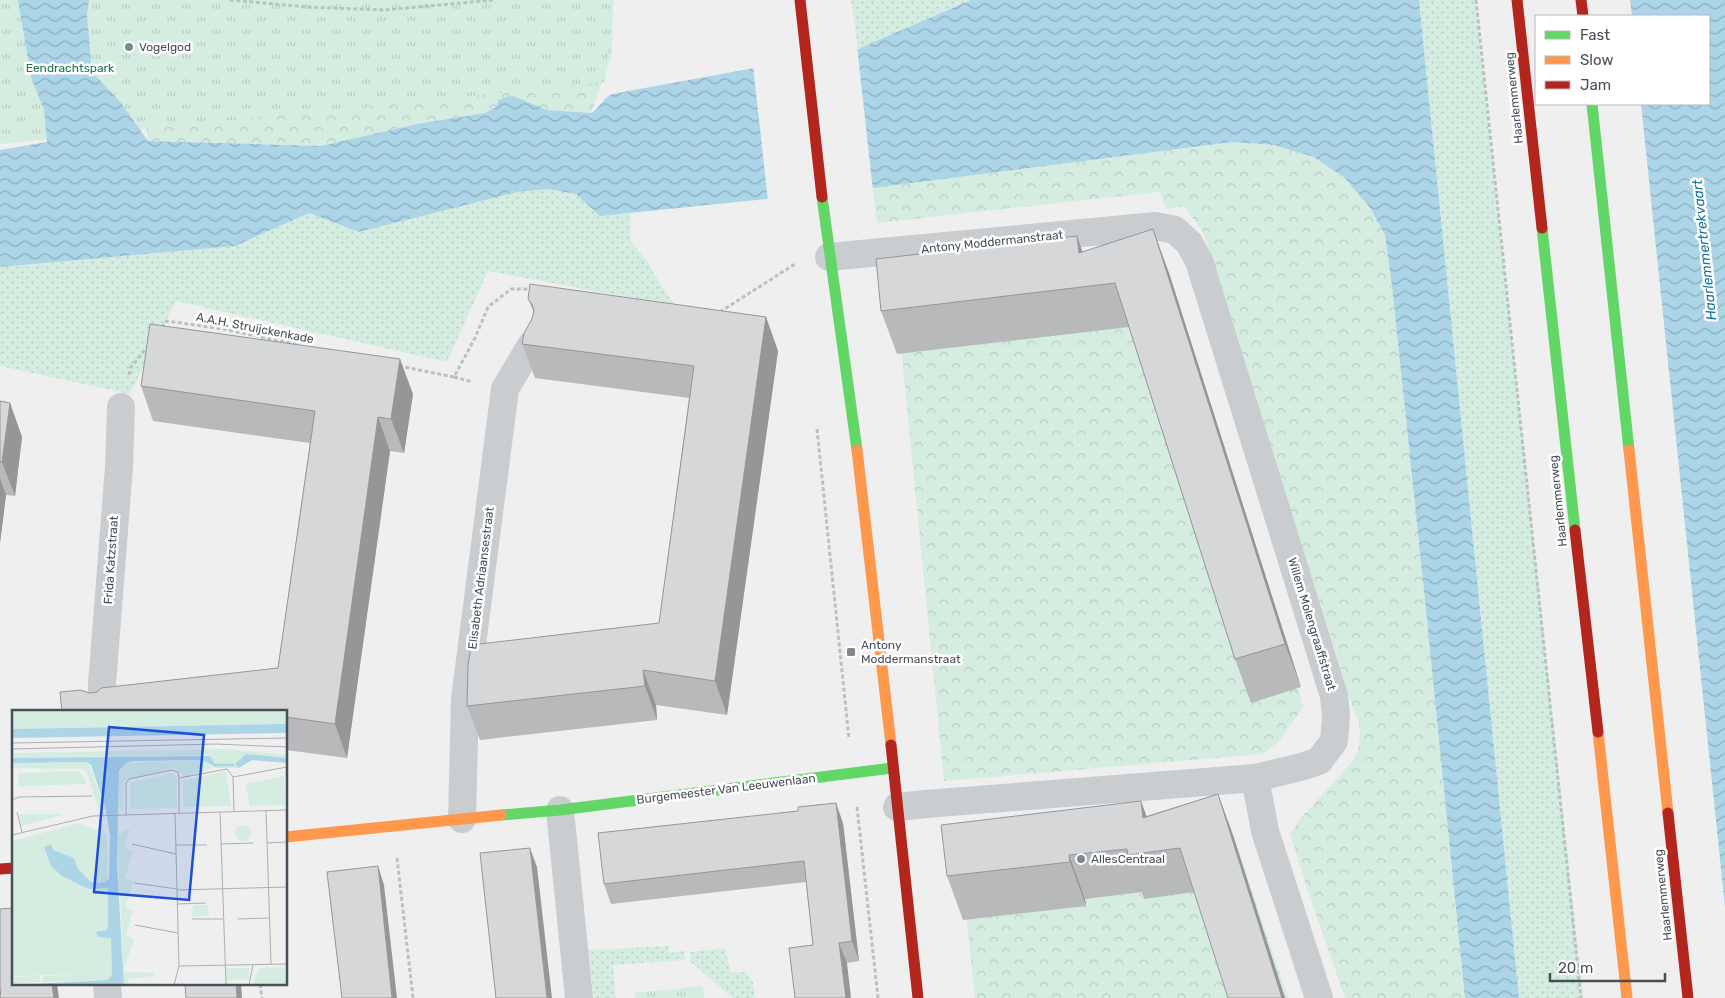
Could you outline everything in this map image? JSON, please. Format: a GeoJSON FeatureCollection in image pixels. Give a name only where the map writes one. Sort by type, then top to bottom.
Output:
{"type":"FeatureCollection","features":[{"type":"Feature","properties":{"kind":"main road"},"geometry":{"type":"LineString","coordinates":[[800,0],[825,229],[860,475],[881,652],[896,807],[918,998]]}},
{"type":"Feature","properties":{"kind":"main road","name":"Haarlemmerweg"},"geometry":{"type":"LineString","coordinates":[[1517,0],[1627,998]]}},
{"type":"Feature","properties":{"kind":"main road"},"geometry":{"type":"LineString","coordinates":[[1581,0],[1583,15]]}},
{"type":"Feature","properties":{"kind":"main road","name":"Haarlemmerweg"},"geometry":{"type":"LineString","coordinates":[[1592,105],[1688,998]]}},
{"type":"Feature","properties":{"kind":"main road","name":"Burgemeester Van Leeuwenlaan"},"geometry":{"type":"LineString","coordinates":[[288,837],[560,810],[892,768]]}},
{"type":"Feature","properties":{"kind":"street","name":"Antony Moddermanstraat"},"geometry":{"type":"LineString","coordinates":[[829,257],[1155,226]]}},
{"type":"Feature","properties":{"kind":"street","name":"Willem Molengraaffstraat"},"geometry":{"type":"LineString","coordinates":[[1155,226],[1175,230],[1189,243],[1199,262],[1334,696],[1336,716],[1334,741],[1320,761],[1255,778]]}},
{"type":"Feature","properties":{"kind":"street","name":"Elisabeth Adriaansestraat"},"geometry":{"type":"LineString","coordinates":[[462,819],[465,699],[505,389],[530,345]]}},
{"type":"Feature","properties":{"kind":"street","name":"Frida Katzstraat"},"geometry":{"type":"LineString","coordinates":[[102,710],[102,684],[119,467],[121,407]]}},
{"type":"Feature","properties":{"kind":"street"},"geometry":{"type":"LineString","coordinates":[[896,807],[1255,778],[1265,831],[1319,998]]}},
{"type":"Feature","properties":{"kind":"street"},"geometry":{"type":"LineString","coordinates":[[560,810],[579,998]]}},
{"type":"Feature","properties":{"kind":"path"},"geometry":{"type":"LineString","coordinates":[[230,0],[308,7],[385,10],[493,0]]}},
{"type":"Feature","properties":{"kind":"path"},"geometry":{"type":"LineString","coordinates":[[1476,0],[1580,998]]}},
{"type":"Feature","properties":{"kind":"path"},"geometry":{"type":"LineString","coordinates":[[719,312],[799,261],[800,269]]}},
{"type":"Feature","properties":{"kind":"path"},"geometry":{"type":"LineString","coordinates":[[396,365],[454,377],[475,338],[488,307],[511,289],[542,289]]}},
{"type":"Feature","properties":{"kind":"path","name":"A.A.H. Struijckenkade"},"geometry":{"type":"LineString","coordinates":[[161,329],[167,321],[223,329],[300,345]]}},
{"type":"Feature","properties":{"kind":"path"},"geometry":{"type":"LineString","coordinates":[[131,368],[149,344]]}},
{"type":"Feature","properties":{"kind":"path"},"geometry":{"type":"LineString","coordinates":[[816,427],[878,998]]}},
{"type":"Feature","properties":{"kind":"path"},"geometry":{"type":"LineString","coordinates":[[393,825],[413,998]]}},
{"type":"Feature","properties":{"kind":"green space","name":"Eendrachtspark"},"geometry":{"type":"Polygon","coordinates":[[[0,0],[614,0],[605,82],[0,144],[0,0]]]}},
{"type":"Feature","properties":{"kind":"green space","name":"Eendrachtspark"},"geometry":{"type":"Polygon","coordinates":[[[613,0],[612,55],[591,113],[547,110],[516,97],[500,100],[496,107],[485,113],[417,124],[321,146],[148,141],[133,21],[613,0]]]}},
{"type":"Feature","properties":{"kind":"green space"},"geometry":{"type":"Polygon","coordinates":[[[851,0],[971,0],[858,49],[851,0]]]}},
{"type":"Feature","properties":{"kind":"green space"},"geometry":{"type":"Polygon","coordinates":[[[1419,0],[1475,0],[1583,998],[1519,998],[1419,0]]]}},
{"type":"Feature","properties":{"kind":"green space"},"geometry":{"type":"Polygon","coordinates":[[[1232,142],[1274,145],[1314,157],[1345,178],[1371,209],[1385,235],[1423,581],[1465,998],[1345,998],[1306,886],[1290,833],[1301,818],[1351,763],[1358,751],[1359,723],[1344,684],[1203,232],[1184,206],[1166,209],[1160,192],[877,223],[873,188],[1232,142]]]}},
{"type":"Feature","properties":{"kind":"green space"},"geometry":{"type":"Polygon","coordinates":[[[548,189],[576,194],[600,216],[631,213],[631,242],[648,262],[673,303],[683,312],[670,305],[488,271],[447,362],[176,301],[130,394],[0,366],[0,267],[235,246],[309,213],[359,232],[516,192],[548,189]]]}},
{"type":"Feature","properties":{"kind":"green space"},"geometry":{"type":"Polygon","coordinates":[[[1161,268],[1303,707],[1279,741],[1263,754],[944,781],[896,296],[1161,268]]]}},
{"type":"Feature","properties":{"kind":"green space"},"geometry":{"type":"Polygon","coordinates":[[[1228,819],[1288,998],[975,998],[959,847],[1228,819]]]}},
{"type":"Feature","properties":{"kind":"green space"},"geometry":{"type":"Polygon","coordinates":[[[668,946],[669,953],[684,951],[685,960],[613,965],[616,998],[594,998],[588,950],[668,946]]]}},
{"type":"Feature","properties":{"kind":"green space"},"geometry":{"type":"Polygon","coordinates":[[[725,948],[731,973],[745,972],[753,983],[755,998],[732,998],[690,961],[690,952],[725,948]]]}},
{"type":"Feature","properties":{"kind":"green space"},"geometry":{"type":"Polygon","coordinates":[[[703,986],[704,998],[635,998],[634,993],[703,986]]]}},
{"type":"Feature","properties":{"kind":"water"},"geometry":{"type":"Polygon","coordinates":[[[18,0],[89,0],[87,15],[92,72],[121,103],[148,141],[321,146],[417,124],[485,113],[496,107],[499,100],[509,96],[547,110],[591,113],[612,94],[858,49],[971,0],[1419,0],[1519,998],[1465,998],[1423,581],[1385,235],[1371,209],[1345,178],[1314,157],[1274,145],[1232,142],[873,188],[600,216],[576,194],[548,189],[517,192],[359,232],[309,213],[235,246],[0,267],[0,150],[47,142],[44,110],[31,77],[18,0]]]}},
{"type":"Feature","properties":{"kind":"water","name":"Haarlemmertrekvaart"},"geometry":{"type":"Polygon","coordinates":[[[1630,0],[1725,0],[1725,907],[1641,105],[1710,105],[1710,15],[1632,15],[1630,0]]]}},
{"type":"Feature","properties":{"kind":"pier"},"geometry":{"type":"Polygon","coordinates":[[[857,46],[873,191],[768,201],[753,66],[857,46]]]}},
{"type":"Feature","properties":{"kind":"building"},"geometry":{"type":"Polygon","coordinates":[[[1153,229],[1285,644],[1235,659],[1115,283],[881,311],[876,259],[1077,236],[1079,253],[1153,229]]]}},
{"type":"Feature","properties":{"kind":"building"},"geometry":{"type":"Polygon","coordinates":[[[530,284],[766,317],[715,681],[643,670],[645,686],[467,706],[468,666],[471,645],[659,623],[694,366],[522,344],[524,333],[534,311],[528,299],[530,284]]]}},
{"type":"Feature","properties":{"kind":"building"},"geometry":{"type":"Polygon","coordinates":[[[150,324],[400,359],[391,419],[378,417],[335,724],[288,717],[288,710],[62,710],[60,692],[80,690],[90,693],[97,692],[101,688],[278,668],[315,411],[141,386],[150,324]]]}},
{"type":"Feature","properties":{"kind":"building"},"geometry":{"type":"Polygon","coordinates":[[[0,401],[10,403],[2,462],[0,462],[0,401]]]}},
{"type":"Feature","properties":{"kind":"building"},"geometry":{"type":"Polygon","coordinates":[[[1218,794],[1282,998],[1228,998],[1180,848],[1128,855],[1127,849],[1069,855],[1070,862],[947,876],[941,825],[1141,801],[1143,818],[1218,794]]]}},
{"type":"Feature","properties":{"kind":"building"},"geometry":{"type":"Polygon","coordinates":[[[836,803],[852,941],[839,943],[846,998],[795,998],[789,948],[813,945],[804,861],[604,884],[598,833],[798,811],[798,807],[836,803]]]}},
{"type":"Feature","properties":{"kind":"building"},"geometry":{"type":"Polygon","coordinates":[[[530,848],[547,998],[496,998],[480,853],[530,848]]]}},
{"type":"Feature","properties":{"kind":"building"},"geometry":{"type":"Polygon","coordinates":[[[378,866],[392,998],[342,998],[327,872],[378,866]]]}},
{"type":"Feature","properties":{"kind":"building"},"geometry":{"type":"Polygon","coordinates":[[[12,908],[12,986],[52,986],[54,998],[0,998],[0,909],[12,908]]]}},
{"type":"Feature","properties":{"kind":"building"},"geometry":{"type":"Polygon","coordinates":[[[185,986],[236,986],[237,998],[186,998],[185,986]]]}},
{"type":"Feature","properties":{"kind":"traffic: fast"},"geometry":{"type":"LineString","coordinates":[[1592,105],[1629,450]]}},
{"type":"Feature","properties":{"kind":"traffic: fast"},"geometry":{"type":"LineString","coordinates":[[822,197],[857,450]]}},
{"type":"Feature","properties":{"kind":"traffic: fast"},"geometry":{"type":"LineString","coordinates":[[1542,228],[1575,530]]}},
{"type":"Feature","properties":{"kind":"traffic: fast"},"geometry":{"type":"LineString","coordinates":[[501,815],[560,810],[892,768]]}},
{"type":"Feature","properties":{"kind":"traffic: slow"},"geometry":{"type":"LineString","coordinates":[[857,450],[891,745]]}},
{"type":"Feature","properties":{"kind":"traffic: slow"},"geometry":{"type":"LineString","coordinates":[[1629,450],[1668,813]]}},
{"type":"Feature","properties":{"kind":"traffic: slow"},"geometry":{"type":"LineString","coordinates":[[1598,732],[1627,998]]}},
{"type":"Feature","properties":{"kind":"traffic: slow"},"geometry":{"type":"LineString","coordinates":[[288,837],[501,815]]}},
{"type":"Feature","properties":{"kind":"traffic: jam"},"geometry":{"type":"LineString","coordinates":[[800,0],[822,197]]}},
{"type":"Feature","properties":{"kind":"traffic: jam"},"geometry":{"type":"LineString","coordinates":[[1517,0],[1542,228]]}},
{"type":"Feature","properties":{"kind":"traffic: jam"},"geometry":{"type":"LineString","coordinates":[[1581,0],[1583,15]]}},
{"type":"Feature","properties":{"kind":"traffic: jam"},"geometry":{"type":"LineString","coordinates":[[1575,530],[1598,732]]}},
{"type":"Feature","properties":{"kind":"traffic: jam"},"geometry":{"type":"LineString","coordinates":[[891,745],[918,998]]}},
{"type":"Feature","properties":{"kind":"traffic: jam"},"geometry":{"type":"LineString","coordinates":[[1668,813],[1688,998]]}},
{"type":"Feature","properties":{"kind":"traffic: jam"},"geometry":{"type":"LineString","coordinates":[[0,869],[12,868]]}},
{"type":"Feature","properties":{"kind":"place","name":"Vogelgod"},"geometry":{"type":"Point","coordinates":[129,47]}},
{"type":"Feature","properties":{"kind":"place","name":"Antony Moddermanstraat"},"geometry":{"type":"Point","coordinates":[851,652]}},
{"type":"Feature","properties":{"kind":"place","name":"AllesCentraal"},"geometry":{"type":"Point","coordinates":[1081,859]}}]}
